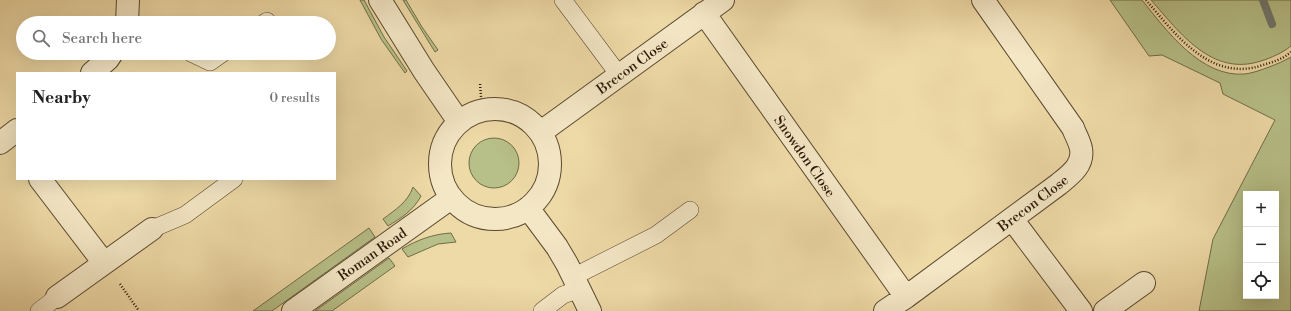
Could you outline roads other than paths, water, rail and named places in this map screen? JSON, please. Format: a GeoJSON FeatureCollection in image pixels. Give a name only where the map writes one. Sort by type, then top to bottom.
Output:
{"type":"FeatureCollection","features":[{"type":"Feature","properties":{"kind":"street"},"geometry":{"type":"LineString","coordinates":[[127,16],[128,0]]}},
{"type":"Feature","properties":{"kind":"street"},"geometry":{"type":"LineString","coordinates":[[380,0],[424,71],[459,122]]}},
{"type":"Feature","properties":{"kind":"street","name":"Brecon Close"},"geometry":{"type":"LineString","coordinates":[[541,132],[723,0]]}},
{"type":"Feature","properties":{"kind":"street","name":"Brecon Close"},"geometry":{"type":"LineString","coordinates":[[885,311],[906,298],[1059,184],[1074,172],[1081,161],[1082,148],[1073,128],[983,0]]}},
{"type":"Feature","properties":{"kind":"street","name":"Snowdon Close"},"geometry":{"type":"LineString","coordinates":[[704,14],[906,298]]}},
{"type":"Feature","properties":{"kind":"street"},"geometry":{"type":"LineString","coordinates":[[93,72],[107,60]]}},
{"type":"Feature","properties":{"kind":"street"},"geometry":{"type":"LineString","coordinates":[[492,108],[511,110],[527,119],[541,132],[548,147],[550,164],[547,181],[540,196],[528,208],[512,216],[496,219],[479,217],[463,210],[451,198],[443,184],[439,167],[441,150],[447,134],[459,122],[474,112],[482,110],[492,108]]}},
{"type":"Feature","properties":{"kind":"street"},"geometry":{"type":"LineString","coordinates":[[41,180],[104,264]]}},
{"type":"Feature","properties":{"kind":"street","name":"Roman Road"},"geometry":{"type":"LineString","coordinates":[[293,311],[451,198]]}},
{"type":"Feature","properties":{"kind":"street"},"geometry":{"type":"LineString","coordinates":[[528,208],[556,247],[590,311]]}},
{"type":"Feature","properties":{"kind":"street"},"geometry":{"type":"LineString","coordinates":[[1012,219],[1081,311]]}},
{"type":"Feature","properties":{"kind":"street"},"geometry":{"type":"LineString","coordinates":[[57,297],[152,229]]}},
{"type":"Feature","properties":{"kind":"street"},"geometry":{"type":"LineString","coordinates":[[1105,311],[1144,283]]}},
{"type":"Feature","properties":{"kind":"lane"},"geometry":{"type":"LineString","coordinates":[[563,0],[619,75]]}},
{"type":"Feature","properties":{"kind":"lane"},"geometry":{"type":"LineString","coordinates":[[152,229],[185,215],[233,180]]}},
{"type":"Feature","properties":{"kind":"lane"},"geometry":{"type":"LineString","coordinates":[[542,311],[576,283],[656,234],[690,210]]}},
{"type":"Feature","properties":{"kind":"lane"},"geometry":{"type":"LineString","coordinates":[[39,311],[57,297]]}},
{"type":"Feature","properties":{"kind":"waterway"},"geometry":{"type":"LineString","coordinates":[[1263,0],[1272,24]]}}]}
